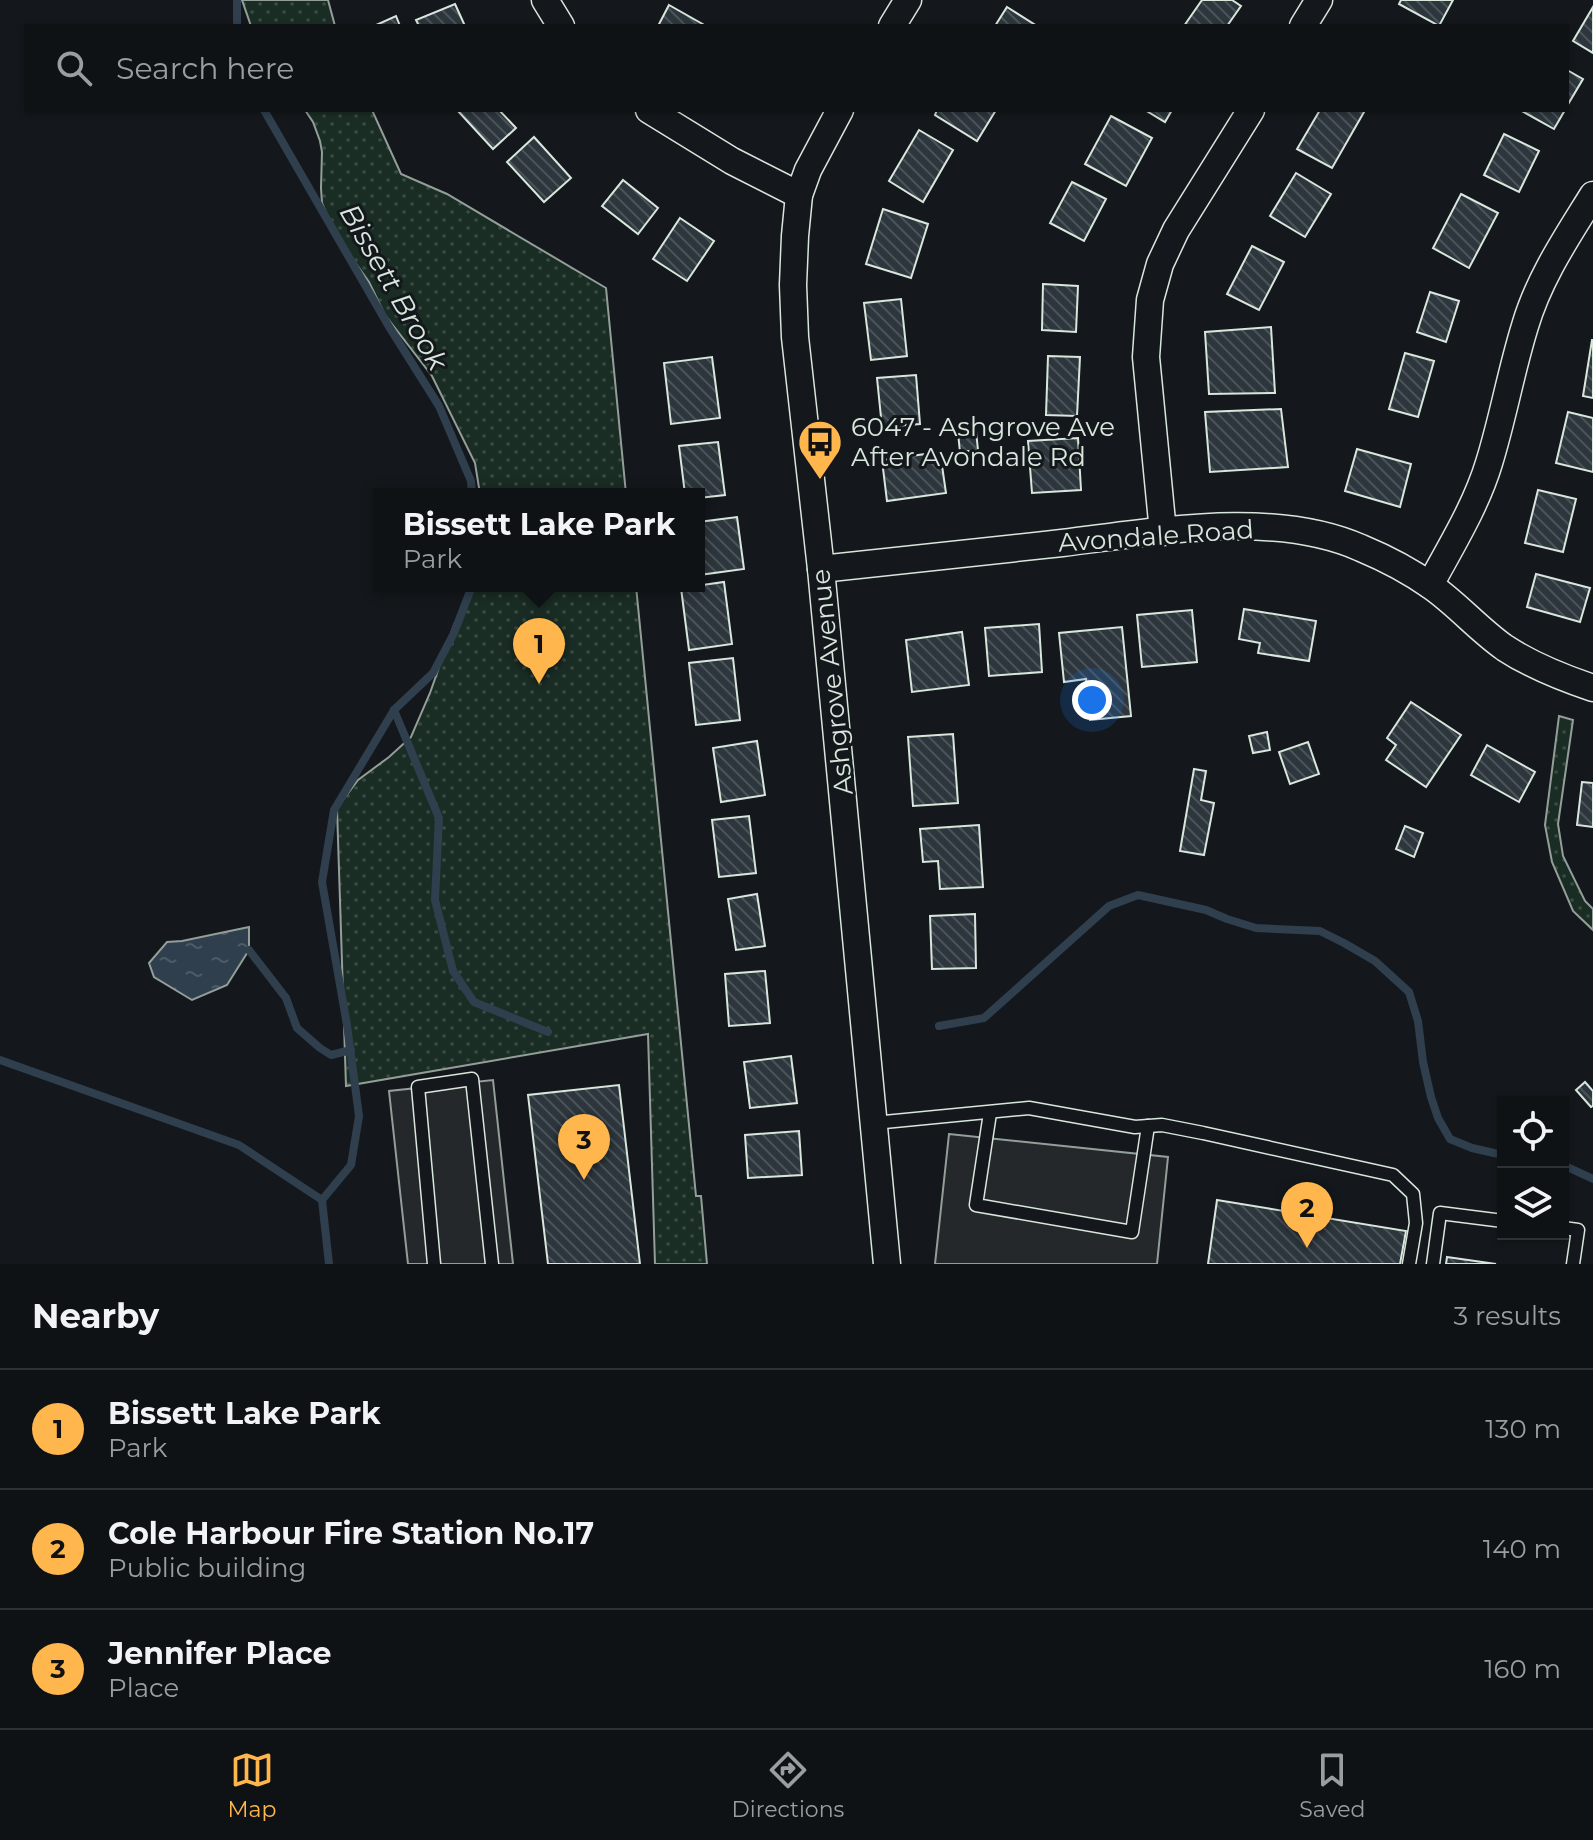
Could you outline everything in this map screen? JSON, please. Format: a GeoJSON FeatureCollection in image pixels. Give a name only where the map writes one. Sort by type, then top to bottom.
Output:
{"type":"FeatureCollection","features":[{"type":"Feature","properties":{"kind":"street"},"geometry":{"type":"LineString","coordinates":[[545,0],[560,24]]}},
{"type":"Feature","properties":{"kind":"street"},"geometry":{"type":"LineString","coordinates":[[893,24],[908,0]]}},
{"type":"Feature","properties":{"kind":"street"},"geometry":{"type":"LineString","coordinates":[[1304,24],[1319,0]]}},
{"type":"Feature","properties":{"kind":"street"},"geometry":{"type":"LineString","coordinates":[[652,112],[732,161],[799,195]]}},
{"type":"Feature","properties":{"kind":"street","name":"Ashgrove Avenue"},"geometry":{"type":"LineString","coordinates":[[839,112],[808,170],[799,195],[793,262],[795,337],[821,569],[887,1264]]}},
{"type":"Feature","properties":{"kind":"street"},"geometry":{"type":"LineString","coordinates":[[1163,532],[1146,357],[1150,300],[1160,264],[1176,230],[1250,112]]}},
{"type":"Feature","properties":{"kind":"street"},"geometry":{"type":"LineString","coordinates":[[1430,585],[1459,531],[1488,466],[1525,326],[1541,284],[1593,195]]}},
{"type":"Feature","properties":{"kind":"street","name":"Avondale Road"},"geometry":{"type":"LineString","coordinates":[[821,569],[1223,527],[1264,527],[1307,532],[1363,549],[1430,585],[1508,650],[1593,688]]}},
{"type":"Feature","properties":{"kind":"lane"},"geometry":{"type":"LineString","coordinates":[[434,1264],[418,1087],[472,1079],[492,1264]]}},
{"type":"Feature","properties":{"kind":"lane"},"geometry":{"type":"LineString","coordinates":[[874,1123],[1029,1108],[1135,1127],[1162,1125],[1393,1175],[1413,1194],[1416,1223],[1409,1264]]}},
{"type":"Feature","properties":{"kind":"lane"},"geometry":{"type":"LineString","coordinates":[[990,1113],[976,1205],[1132,1232],[1148,1126]]}},
{"type":"Feature","properties":{"kind":"lane"},"geometry":{"type":"LineString","coordinates":[[1433,1264],[1440,1213],[1497,1220]]}},
{"type":"Feature","properties":{"kind":"lane"},"geometry":{"type":"LineString","coordinates":[[1569,1229],[1578,1230],[1573,1264]]}},
{"type":"Feature","properties":{"kind":"green space"},"geometry":{"type":"Polygon","coordinates":[[[242,0],[328,0],[334,24],[250,24],[242,0]]]}},
{"type":"Feature","properties":{"kind":"green space"},"geometry":{"type":"Polygon","coordinates":[[[306,112],[373,112],[401,174],[447,194],[606,288],[625,488],[479,488],[475,463],[432,376],[385,315],[369,282],[329,220],[322,203],[322,152],[313,122],[306,112]]]}},
{"type":"Feature","properties":{"kind":"green space"},"geometry":{"type":"Polygon","coordinates":[[[469,592],[637,592],[696,1196],[701,1196],[707,1264],[655,1264],[648,1034],[346,1086],[337,808],[358,780],[411,737],[454,625],[469,592]]]}},
{"type":"Feature","properties":{"kind":"green space"},"geometry":{"type":"Polygon","coordinates":[[[1559,716],[1573,720],[1558,824],[1563,856],[1585,901],[1593,909],[1593,930],[1573,911],[1552,862],[1545,825],[1559,716]]]}},
{"type":"Feature","properties":{"kind":"shaded area"},"geometry":{"type":"Polygon","coordinates":[[[493,1080],[513,1264],[408,1264],[389,1091],[493,1080]]]}},
{"type":"Feature","properties":{"kind":"shaded area"},"geometry":{"type":"Polygon","coordinates":[[[949,1134],[1168,1157],[1157,1264],[935,1264],[949,1134]]]}},
{"type":"Feature","properties":{"kind":"water"},"geometry":{"type":"Polygon","coordinates":[[[249,927],[249,950],[227,985],[192,1000],[154,977],[149,963],[167,942],[249,927]]]}},
{"type":"Feature","properties":{"kind":"building"},"geometry":{"type":"Polygon","coordinates":[[[1202,0],[1232,0],[1241,6],[1228,24],[1185,24],[1202,0]]]}},
{"type":"Feature","properties":{"kind":"building"},"geometry":{"type":"Polygon","coordinates":[[[1401,0],[1453,0],[1440,24],[1399,4],[1401,0]]]}},
{"type":"Feature","properties":{"kind":"building"},"geometry":{"type":"Polygon","coordinates":[[[455,4],[464,24],[418,24],[416,20],[455,4]]]}},
{"type":"Feature","properties":{"kind":"building"},"geometry":{"type":"Polygon","coordinates":[[[669,5],[702,24],[659,24],[669,5]]]}},
{"type":"Feature","properties":{"kind":"building"},"geometry":{"type":"Polygon","coordinates":[[[1007,7],[1034,24],[996,24],[1007,7]]]}},
{"type":"Feature","properties":{"kind":"building"},"geometry":{"type":"Polygon","coordinates":[[[1593,7],[1593,53],[1573,41],[1593,7]]]}},
{"type":"Feature","properties":{"kind":"building"},"geometry":{"type":"Polygon","coordinates":[[[396,16],[399,24],[378,24],[396,16]]]}},
{"type":"Feature","properties":{"kind":"building"},"geometry":{"type":"Polygon","coordinates":[[[1569,71],[1583,79],[1569,103],[1569,71]]]}},
{"type":"Feature","properties":{"kind":"building"},"geometry":{"type":"Polygon","coordinates":[[[459,112],[501,112],[516,128],[493,149],[459,112]]]}},
{"type":"Feature","properties":{"kind":"building"},"geometry":{"type":"Polygon","coordinates":[[[936,112],[995,112],[977,141],[935,115],[936,112]]]}},
{"type":"Feature","properties":{"kind":"building"},"geometry":{"type":"Polygon","coordinates":[[[1148,112],[1171,112],[1165,122],[1148,112]]]}},
{"type":"Feature","properties":{"kind":"building"},"geometry":{"type":"Polygon","coordinates":[[[1319,112],[1364,112],[1332,168],[1297,149],[1319,112]]]}},
{"type":"Feature","properties":{"kind":"building"},"geometry":{"type":"Polygon","coordinates":[[[1524,112],[1564,112],[1554,129],[1524,112]]]}},
{"type":"Feature","properties":{"kind":"building"},"geometry":{"type":"Polygon","coordinates":[[[1111,116],[1152,138],[1126,186],[1085,164],[1111,116]]]}},
{"type":"Feature","properties":{"kind":"building"},"geometry":{"type":"Polygon","coordinates":[[[919,130],[953,150],[923,202],[889,181],[919,130]]]}},
{"type":"Feature","properties":{"kind":"building"},"geometry":{"type":"Polygon","coordinates":[[[1504,134],[1539,151],[1519,192],[1484,175],[1504,134]]]}},
{"type":"Feature","properties":{"kind":"building"},"geometry":{"type":"Polygon","coordinates":[[[534,137],[571,178],[544,202],[507,162],[534,137]]]}},
{"type":"Feature","properties":{"kind":"building"},"geometry":{"type":"Polygon","coordinates":[[[1296,173],[1331,194],[1305,237],[1270,216],[1296,173]]]}},
{"type":"Feature","properties":{"kind":"building"},"geometry":{"type":"Polygon","coordinates":[[[623,180],[658,208],[638,234],[602,206],[623,180]]]}},
{"type":"Feature","properties":{"kind":"building"},"geometry":{"type":"Polygon","coordinates":[[[1072,182],[1106,199],[1084,241],[1050,223],[1072,182]]]}},
{"type":"Feature","properties":{"kind":"building"},"geometry":{"type":"Polygon","coordinates":[[[1461,194],[1498,213],[1469,268],[1433,248],[1461,194]]]}},
{"type":"Feature","properties":{"kind":"building"},"geometry":{"type":"Polygon","coordinates":[[[883,209],[928,224],[911,278],[866,264],[883,209]]]}},
{"type":"Feature","properties":{"kind":"building"},"geometry":{"type":"Polygon","coordinates":[[[680,218],[714,241],[687,281],[653,259],[680,218]]]}},
{"type":"Feature","properties":{"kind":"building"},"geometry":{"type":"Polygon","coordinates":[[[1252,246],[1284,262],[1259,310],[1227,294],[1252,246]]]}},
{"type":"Feature","properties":{"kind":"building"},"geometry":{"type":"Polygon","coordinates":[[[1043,284],[1078,286],[1076,332],[1042,330],[1043,284]]]}},
{"type":"Feature","properties":{"kind":"building"},"geometry":{"type":"Polygon","coordinates":[[[1430,292],[1459,301],[1446,342],[1417,332],[1430,292]]]}},
{"type":"Feature","properties":{"kind":"building"},"geometry":{"type":"Polygon","coordinates":[[[901,299],[907,356],[871,360],[864,303],[901,299]]]}},
{"type":"Feature","properties":{"kind":"building"},"geometry":{"type":"Polygon","coordinates":[[[1271,327],[1275,393],[1209,394],[1205,332],[1271,327]]]}},
{"type":"Feature","properties":{"kind":"building"},"geometry":{"type":"Polygon","coordinates":[[[1593,340],[1593,398],[1583,396],[1593,340]]]}},
{"type":"Feature","properties":{"kind":"building"},"geometry":{"type":"Polygon","coordinates":[[[1405,353],[1434,361],[1418,417],[1389,409],[1405,353]]]}},
{"type":"Feature","properties":{"kind":"building"},"geometry":{"type":"Polygon","coordinates":[[[1048,356],[1080,357],[1077,416],[1046,415],[1048,356]]]}},
{"type":"Feature","properties":{"kind":"building"},"geometry":{"type":"Polygon","coordinates":[[[712,357],[720,418],[671,424],[664,363],[712,357]]]}},
{"type":"Feature","properties":{"kind":"building"},"geometry":{"type":"Polygon","coordinates":[[[916,375],[920,424],[882,427],[877,378],[916,375]]]}},
{"type":"Feature","properties":{"kind":"building"},"geometry":{"type":"Polygon","coordinates":[[[1281,409],[1288,467],[1210,472],[1205,412],[1281,409]]]}},
{"type":"Feature","properties":{"kind":"building"},"geometry":{"type":"Polygon","coordinates":[[[1568,412],[1593,418],[1593,472],[1556,463],[1568,412]]]}},
{"type":"Feature","properties":{"kind":"building"},"geometry":{"type":"Polygon","coordinates":[[[976,431],[978,450],[960,452],[958,433],[976,431]]]}},
{"type":"Feature","properties":{"kind":"building"},"geometry":{"type":"Polygon","coordinates":[[[1078,438],[1081,490],[1032,493],[1028,441],[1078,438]]]}},
{"type":"Feature","properties":{"kind":"building"},"geometry":{"type":"Polygon","coordinates":[[[718,442],[725,495],[705,497],[705,488],[684,488],[679,446],[718,442]]]}},
{"type":"Feature","properties":{"kind":"building"},"geometry":{"type":"Polygon","coordinates":[[[1357,449],[1411,464],[1400,507],[1345,491],[1357,449]]]}},
{"type":"Feature","properties":{"kind":"building"},"geometry":{"type":"Polygon","coordinates":[[[940,452],[946,493],[887,501],[882,460],[940,452]]]}},
{"type":"Feature","properties":{"kind":"building"},"geometry":{"type":"Polygon","coordinates":[[[1538,490],[1576,499],[1563,552],[1525,543],[1538,490]]]}},
{"type":"Feature","properties":{"kind":"building"},"geometry":{"type":"Polygon","coordinates":[[[737,517],[744,569],[705,574],[705,521],[737,517]]]}},
{"type":"Feature","properties":{"kind":"building"},"geometry":{"type":"Polygon","coordinates":[[[1536,574],[1590,588],[1580,622],[1527,607],[1536,574]]]}},
{"type":"Feature","properties":{"kind":"building"},"geometry":{"type":"Polygon","coordinates":[[[724,582],[732,644],[689,650],[682,592],[705,592],[705,585],[724,582]]]}},
{"type":"Feature","properties":{"kind":"building"},"geometry":{"type":"Polygon","coordinates":[[[1244,609],[1316,621],[1309,661],[1258,653],[1260,643],[1239,639],[1244,609]]]}},
{"type":"Feature","properties":{"kind":"building"},"geometry":{"type":"Polygon","coordinates":[[[1192,610],[1197,662],[1142,667],[1137,615],[1192,610]]]}},
{"type":"Feature","properties":{"kind":"building"},"geometry":{"type":"Polygon","coordinates":[[[1039,624],[1042,672],[989,676],[985,628],[1039,624]]]}},
{"type":"Feature","properties":{"kind":"building"},"geometry":{"type":"Polygon","coordinates":[[[1122,627],[1131,716],[1090,720],[1086,679],[1064,682],[1059,633],[1122,627]]]}},
{"type":"Feature","properties":{"kind":"building"},"geometry":{"type":"Polygon","coordinates":[[[962,632],[969,685],[912,692],[906,640],[962,632]]]}},
{"type":"Feature","properties":{"kind":"building"},"geometry":{"type":"Polygon","coordinates":[[[733,658],[740,720],[696,725],[689,663],[733,658]]]}},
{"type":"Feature","properties":{"kind":"building"},"geometry":{"type":"Polygon","coordinates":[[[1411,702],[1461,735],[1426,787],[1386,760],[1396,745],[1387,738],[1411,702]]]}},
{"type":"Feature","properties":{"kind":"building"},"geometry":{"type":"Polygon","coordinates":[[[1267,732],[1270,750],[1253,753],[1249,736],[1267,732]]]}},
{"type":"Feature","properties":{"kind":"building"},"geometry":{"type":"Polygon","coordinates":[[[953,734],[958,803],[913,806],[908,737],[953,734]]]}},
{"type":"Feature","properties":{"kind":"building"},"geometry":{"type":"Polygon","coordinates":[[[757,741],[765,795],[721,802],[713,748],[757,741]]]}},
{"type":"Feature","properties":{"kind":"building"},"geometry":{"type":"Polygon","coordinates":[[[1308,742],[1319,774],[1290,784],[1279,752],[1308,742]]]}},
{"type":"Feature","properties":{"kind":"building"},"geometry":{"type":"Polygon","coordinates":[[[1487,745],[1535,772],[1519,802],[1471,775],[1487,745]]]}},
{"type":"Feature","properties":{"kind":"building"},"geometry":{"type":"Polygon","coordinates":[[[1194,769],[1206,771],[1201,800],[1214,803],[1204,855],[1180,851],[1194,769]]]}},
{"type":"Feature","properties":{"kind":"building"},"geometry":{"type":"Polygon","coordinates":[[[1582,782],[1593,783],[1593,827],[1577,825],[1582,782]]]}},
{"type":"Feature","properties":{"kind":"building"},"geometry":{"type":"Polygon","coordinates":[[[749,816],[756,873],[719,877],[712,820],[749,816]]]}},
{"type":"Feature","properties":{"kind":"building"},"geometry":{"type":"Polygon","coordinates":[[[979,825],[983,887],[940,889],[938,861],[923,862],[920,829],[979,825]]]}},
{"type":"Feature","properties":{"kind":"building"},"geometry":{"type":"Polygon","coordinates":[[[1405,826],[1423,833],[1414,857],[1396,849],[1405,826]]]}},
{"type":"Feature","properties":{"kind":"building"},"geometry":{"type":"Polygon","coordinates":[[[757,894],[765,946],[736,950],[728,899],[757,894]]]}},
{"type":"Feature","properties":{"kind":"building"},"geometry":{"type":"Polygon","coordinates":[[[975,914],[976,968],[932,969],[930,916],[975,914]]]}},
{"type":"Feature","properties":{"kind":"building"},"geometry":{"type":"Polygon","coordinates":[[[765,971],[770,1023],[729,1026],[725,974],[765,971]]]}},
{"type":"Feature","properties":{"kind":"building"},"geometry":{"type":"Polygon","coordinates":[[[791,1056],[797,1103],[750,1108],[744,1062],[791,1056]]]}},
{"type":"Feature","properties":{"kind":"building"},"geometry":{"type":"Polygon","coordinates":[[[1585,1082],[1593,1091],[1591,1107],[1576,1090],[1585,1082]]]}},
{"type":"Feature","properties":{"kind":"building"},"geometry":{"type":"Polygon","coordinates":[[[619,1085],[640,1264],[548,1264],[528,1095],[619,1085]]]}},
{"type":"Feature","properties":{"kind":"building"},"geometry":{"type":"Polygon","coordinates":[[[799,1131],[802,1175],[748,1178],[745,1135],[799,1131]]]}},
{"type":"Feature","properties":{"kind":"building"},"geometry":{"type":"Polygon","coordinates":[[[1217,1200],[1406,1231],[1400,1264],[1208,1264],[1217,1200]]]}},
{"type":"Feature","properties":{"kind":"building"},"geometry":{"type":"Polygon","coordinates":[[[1447,1257],[1496,1264],[1446,1264],[1447,1257]]]}},
{"type":"Feature","properties":{"kind":"waterway","name":"Bissett Brook"},"geometry":{"type":"LineString","coordinates":[[237,0],[237,24]]}},
{"type":"Feature","properties":{"kind":"waterway","name":"Bissett Brook"},"geometry":{"type":"LineString","coordinates":[[265,112],[388,325],[439,406],[472,488]]}},
{"type":"Feature","properties":{"kind":"waterway"},"geometry":{"type":"LineString","coordinates":[[0,1060],[239,1145],[322,1200],[351,1165],[359,1116],[322,882],[334,810],[394,710],[433,673],[454,633],[470,592]]}},
{"type":"Feature","properties":{"kind":"waterway"},"geometry":{"type":"LineString","coordinates":[[394,710],[439,818],[435,900],[453,971],[474,1002],[548,1032]]}},
{"type":"Feature","properties":{"kind":"waterway"},"geometry":{"type":"LineString","coordinates":[[939,1026],[984,1018],[1109,906],[1138,895],[1206,910],[1256,928],[1320,931],[1375,961],[1409,992],[1438,1118],[1450,1139],[1497,1154]]}},
{"type":"Feature","properties":{"kind":"waterway"},"geometry":{"type":"LineString","coordinates":[[249,950],[286,998],[297,1028],[331,1055],[351,1050]]}},
{"type":"Feature","properties":{"kind":"waterway"},"geometry":{"type":"LineString","coordinates":[[1569,1168],[1593,1179]]}},
{"type":"Feature","properties":{"kind":"waterway"},"geometry":{"type":"LineString","coordinates":[[322,1200],[329,1264]]}},
{"type":"Feature","properties":{"kind":"place","name":"6047 - Ashgrove Ave After Avondale Rd"},"geometry":{"type":"Point","coordinates":[820,481]}},
{"type":"Feature","properties":{"kind":"place","name":"Bissett Lake Park"},"geometry":{"type":"Point","coordinates":[539,684]}},
{"type":"Feature","properties":{"kind":"place","name":"Jennifer Place"},"geometry":{"type":"Point","coordinates":[584,1180]}},
{"type":"Feature","properties":{"kind":"place","name":"Cole Harbour Fire Station No.17"},"geometry":{"type":"Point","coordinates":[1307,1248]}}]}
